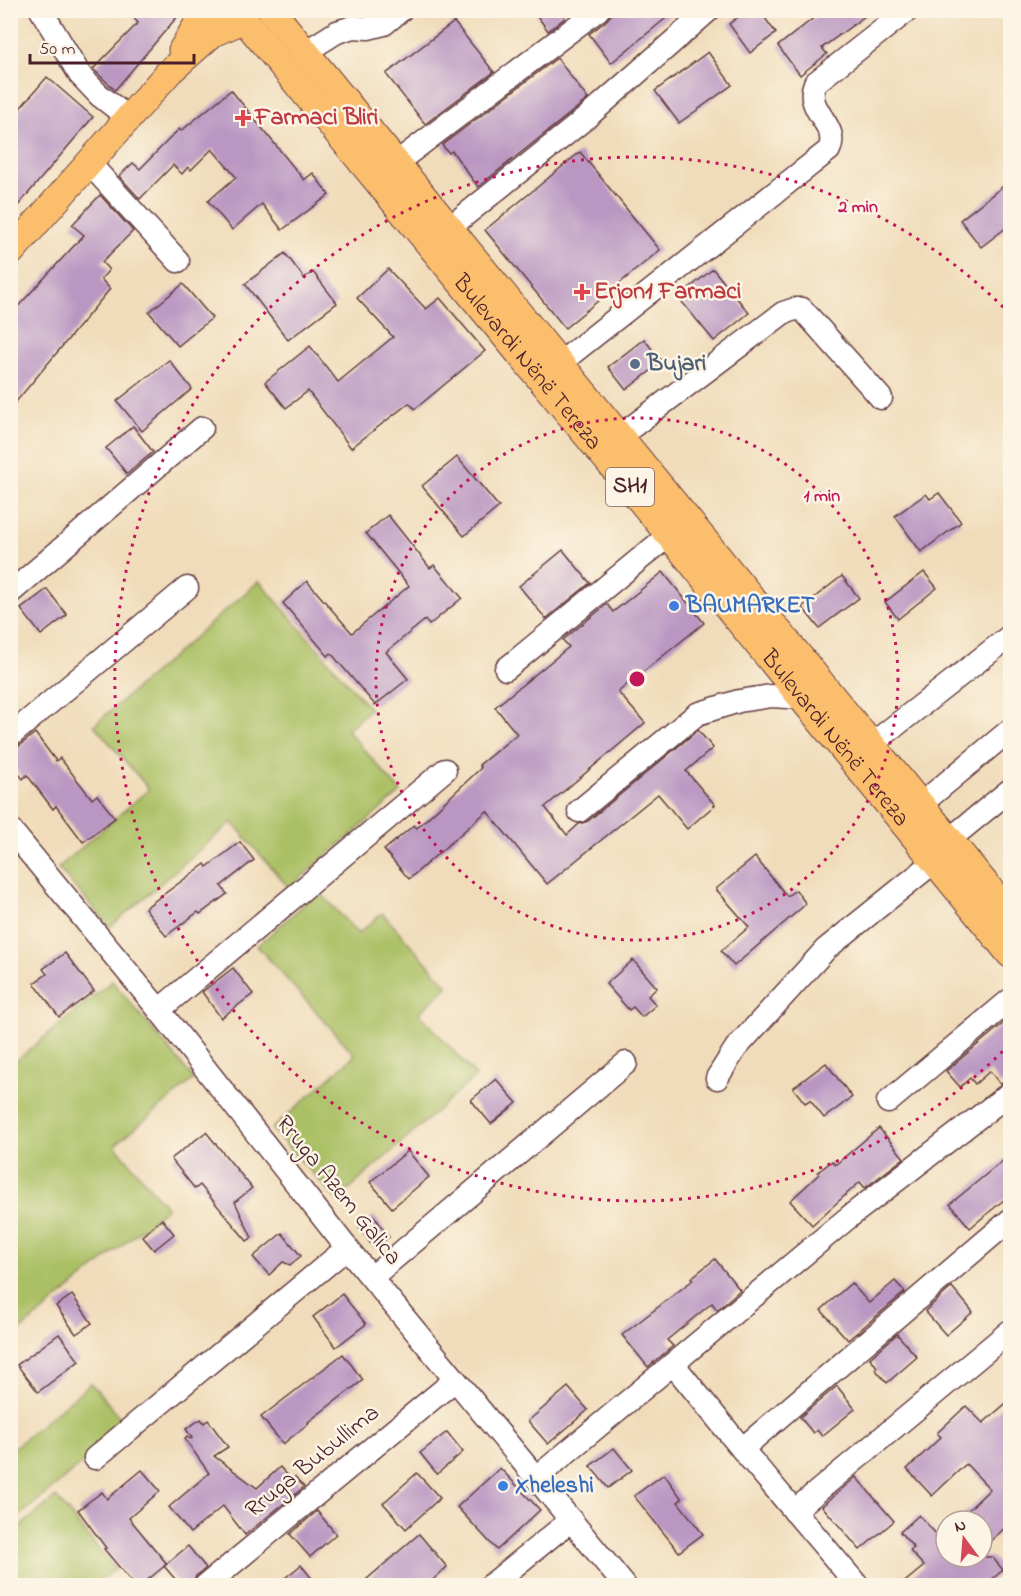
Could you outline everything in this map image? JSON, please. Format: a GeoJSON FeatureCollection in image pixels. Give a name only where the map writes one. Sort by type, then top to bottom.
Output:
{"type":"FeatureCollection","features":[{"type":"Feature","properties":{"kind":"main road"},"geometry":{"type":"LineString","coordinates":[[169,72],[206,10]]}},
{"type":"Feature","properties":{"kind":"main road","name":"Bulevardi Nënë Tereza"},"geometry":{"type":"LineString","coordinates":[[271,10],[921,804],[1007,903]]}},
{"type":"Feature","properties":{"kind":"main road"},"geometry":{"type":"LineString","coordinates":[[10,253],[169,72],[213,33],[241,17]]}},
{"type":"Feature","properties":{"kind":"main road","name":"Bulevardi Nënë Tereza"},"geometry":{"type":"LineString","coordinates":[[241,17],[803,698],[1011,954]]}},
{"type":"Feature","properties":{"kind":"street"},"geometry":{"type":"LineString","coordinates":[[41,10],[80,75],[99,95],[130,119]]}},
{"type":"Feature","properties":{"kind":"street"},"geometry":{"type":"LineString","coordinates":[[305,52],[337,32],[353,27],[368,28],[384,24],[401,10]]}},
{"type":"Feature","properties":{"kind":"street"},"geometry":{"type":"LineString","coordinates":[[396,163],[598,10]]}},
{"type":"Feature","properties":{"kind":"street"},"geometry":{"type":"LineString","coordinates":[[449,228],[586,118],[709,10]]}},
{"type":"Feature","properties":{"kind":"street"},"geometry":{"type":"LineString","coordinates":[[560,363],[830,150],[833,143],[831,133],[812,101],[815,83],[908,10]]}},
{"type":"Feature","properties":{"kind":"street"},"geometry":{"type":"LineString","coordinates":[[89,163],[178,261]]}},
{"type":"Feature","properties":{"kind":"street"},"geometry":{"type":"LineString","coordinates":[[620,435],[783,314],[795,309],[802,309],[881,398]]}},
{"type":"Feature","properties":{"kind":"street"},"geometry":{"type":"LineString","coordinates":[[10,593],[202,428]]}},
{"type":"Feature","properties":{"kind":"street"},"geometry":{"type":"LineString","coordinates":[[506,669],[669,535]]}},
{"type":"Feature","properties":{"kind":"street"},"geometry":{"type":"LineString","coordinates":[[10,736],[188,588]]}},
{"type":"Feature","properties":{"kind":"street"},"geometry":{"type":"LineString","coordinates":[[872,744],[1011,636]]}},
{"type":"Feature","properties":{"kind":"street"},"geometry":{"type":"LineString","coordinates":[[579,811],[697,714],[739,700],[771,696],[803,698]]}},
{"type":"Feature","properties":{"kind":"street"},"geometry":{"type":"LineString","coordinates":[[921,804],[1011,730]]}},
{"type":"Feature","properties":{"kind":"street"},"geometry":{"type":"LineString","coordinates":[[159,1010],[445,770]]}},
{"type":"Feature","properties":{"kind":"street"},"geometry":{"type":"LineString","coordinates":[[950,839],[1011,790]]}},
{"type":"Feature","properties":{"kind":"street","name":"Rruga Azem Galica"},"geometry":{"type":"LineString","coordinates":[[10,830],[159,1010],[347,1248],[625,1586]]}},
{"type":"Feature","properties":{"kind":"street"},"geometry":{"type":"LineString","coordinates":[[717,1078],[736,1048],[826,949],[934,862]]}},
{"type":"Feature","properties":{"kind":"street"},"geometry":{"type":"LineString","coordinates":[[888,1102],[1011,1000]]}},
{"type":"Feature","properties":{"kind":"street"},"geometry":{"type":"LineString","coordinates":[[372,1277],[626,1063]]}},
{"type":"Feature","properties":{"kind":"street"},"geometry":{"type":"LineString","coordinates":[[536,1478],[849,1217],[1011,1093]]}},
{"type":"Feature","properties":{"kind":"street"},"geometry":{"type":"LineString","coordinates":[[742,1449],[1011,1220]]}},
{"type":"Feature","properties":{"kind":"street"},"geometry":{"type":"LineString","coordinates":[[95,1458],[347,1248]]}},
{"type":"Feature","properties":{"kind":"street"},"geometry":{"type":"LineString","coordinates":[[794,1511],[1011,1331]]}},
{"type":"Feature","properties":{"kind":"street"},"geometry":{"type":"LineString","coordinates":[[673,1364],[858,1586]]}},
{"type":"Feature","properties":{"kind":"street","name":"Rruga Bubullima"},"geometry":{"type":"LineString","coordinates":[[205,1586],[455,1380]]}},
{"type":"Feature","properties":{"kind":"street"},"geometry":{"type":"LineString","coordinates":[[490,1586],[571,1520]]}},
{"type":"Feature","properties":{"kind":"green space"},"geometry":{"type":"Polygon","coordinates":[[[259,581],[370,709],[347,730],[401,792],[289,888],[232,822],[110,927],[58,868],[149,789],[94,725],[259,581]]]}},
{"type":"Feature","properties":{"kind":"green space"},"geometry":{"type":"Polygon","coordinates":[[[319,891],[358,934],[382,913],[448,986],[419,1013],[476,1076],[337,1200],[272,1129],[355,1055],[257,946],[319,891]]]}},
{"type":"Feature","properties":{"kind":"green space"},"geometry":{"type":"Polygon","coordinates":[[[112,981],[194,1079],[115,1145],[167,1208],[11,1338],[11,1065],[112,981]]]}},
{"type":"Feature","properties":{"kind":"green space"},"geometry":{"type":"Polygon","coordinates":[[[91,1383],[127,1426],[11,1523],[11,1450],[91,1383]]]}},
{"type":"Feature","properties":{"kind":"green space"},"geometry":{"type":"Polygon","coordinates":[[[56,1497],[115,1569],[95,1585],[11,1585],[11,1534],[56,1497]]]}},
{"type":"Feature","properties":{"kind":"building"},"geometry":{"type":"Polygon","coordinates":[[[128,10],[183,10],[115,90],[93,69],[138,23],[128,10]]]}},
{"type":"Feature","properties":{"kind":"building"},"geometry":{"type":"Polygon","coordinates":[[[533,10],[559,10],[565,18],[548,31],[533,10]]]}},
{"type":"Feature","properties":{"kind":"building"},"geometry":{"type":"Polygon","coordinates":[[[615,10],[676,10],[611,63],[589,34],[606,21],[615,10]]]}},
{"type":"Feature","properties":{"kind":"building"},"geometry":{"type":"Polygon","coordinates":[[[747,10],[759,10],[776,33],[750,53],[729,24],[747,10]]]}},
{"type":"Feature","properties":{"kind":"building"},"geometry":{"type":"Polygon","coordinates":[[[824,10],[873,10],[822,48],[827,54],[800,75],[778,46],[824,10]]]}},
{"type":"Feature","properties":{"kind":"building"},"geometry":{"type":"Polygon","coordinates":[[[454,22],[494,72],[425,124],[386,74],[454,22]]]}},
{"type":"Feature","properties":{"kind":"building"},"geometry":{"type":"Polygon","coordinates":[[[708,52],[732,85],[679,123],[655,91],[708,52]]]}},
{"type":"Feature","properties":{"kind":"building"},"geometry":{"type":"Polygon","coordinates":[[[557,58],[588,99],[478,187],[452,151],[449,153],[442,145],[557,58]]]}},
{"type":"Feature","properties":{"kind":"building"},"geometry":{"type":"Polygon","coordinates":[[[47,77],[93,117],[10,215],[10,120],[47,77]]]}},
{"type":"Feature","properties":{"kind":"building"},"geometry":{"type":"Polygon","coordinates":[[[231,90],[304,180],[313,173],[329,195],[282,230],[262,204],[232,230],[208,201],[236,177],[212,149],[191,170],[188,167],[182,174],[173,165],[140,199],[119,176],[133,163],[140,169],[179,129],[181,131],[231,90]]]}},
{"type":"Feature","properties":{"kind":"building"},"geometry":{"type":"Polygon","coordinates":[[[580,152],[660,250],[565,328],[485,230],[580,152]]]}},
{"type":"Feature","properties":{"kind":"building"},"geometry":{"type":"Polygon","coordinates":[[[1011,180],[1011,224],[981,247],[960,220],[1011,180]]]}},
{"type":"Feature","properties":{"kind":"building"},"geometry":{"type":"Polygon","coordinates":[[[100,195],[133,231],[102,262],[109,270],[101,279],[110,289],[10,409],[10,315],[84,235],[72,225],[100,195]]]}},
{"type":"Feature","properties":{"kind":"building"},"geometry":{"type":"Polygon","coordinates":[[[285,253],[304,278],[313,272],[337,303],[288,340],[245,284],[285,253]]]}},
{"type":"Feature","properties":{"kind":"building"},"geometry":{"type":"Polygon","coordinates":[[[388,269],[426,309],[440,298],[485,351],[415,409],[409,403],[351,448],[308,391],[286,408],[265,382],[310,346],[338,382],[393,337],[357,298],[388,269]]]}},
{"type":"Feature","properties":{"kind":"building"},"geometry":{"type":"Polygon","coordinates":[[[713,269],[749,313],[714,341],[678,297],[713,269]]]}},
{"type":"Feature","properties":{"kind":"building"},"geometry":{"type":"Polygon","coordinates":[[[183,284],[212,318],[178,346],[149,312],[183,284]]]}},
{"type":"Feature","properties":{"kind":"building","name":"Bujari"},"geometry":{"type":"Polygon","coordinates":[[[644,339],[662,362],[626,390],[608,367],[644,339]]]}},
{"type":"Feature","properties":{"kind":"building"},"geometry":{"type":"Polygon","coordinates":[[[169,360],[192,389],[142,431],[117,401],[169,360]]]}},
{"type":"Feature","properties":{"kind":"building"},"geometry":{"type":"Polygon","coordinates":[[[133,426],[153,452],[127,474],[106,448],[133,426]]]}},
{"type":"Feature","properties":{"kind":"building"},"geometry":{"type":"Polygon","coordinates":[[[457,457],[499,507],[464,536],[422,486],[457,457]]]}},
{"type":"Feature","properties":{"kind":"building"},"geometry":{"type":"Polygon","coordinates":[[[939,493],[961,522],[921,552],[895,516],[926,494],[930,499],[939,493]]]}},
{"type":"Feature","properties":{"kind":"building"},"geometry":{"type":"Polygon","coordinates":[[[388,515],[430,568],[434,565],[462,598],[429,625],[425,620],[386,652],[408,679],[375,705],[331,653],[328,656],[283,603],[307,581],[352,633],[409,586],[366,533],[388,515]]]}},
{"type":"Feature","properties":{"kind":"building"},"geometry":{"type":"Polygon","coordinates":[[[563,550],[590,583],[546,619],[519,586],[563,550]]]}},
{"type":"Feature","properties":{"kind":"building"},"geometry":{"type":"Polygon","coordinates":[[[663,572],[704,623],[618,692],[645,723],[545,807],[567,835],[579,824],[588,821],[698,730],[713,748],[686,771],[715,805],[687,829],[658,794],[547,884],[487,811],[409,879],[384,850],[414,825],[417,828],[481,768],[479,765],[517,734],[495,707],[569,647],[563,640],[607,604],[613,612],[663,572]]]}},
{"type":"Feature","properties":{"kind":"building"},"geometry":{"type":"Polygon","coordinates":[[[924,572],[937,588],[898,619],[885,602],[924,572]]]}},
{"type":"Feature","properties":{"kind":"building"},"geometry":{"type":"Polygon","coordinates":[[[842,576],[859,598],[819,628],[802,607],[842,576]]]}},
{"type":"Feature","properties":{"kind":"building"},"geometry":{"type":"Polygon","coordinates":[[[47,589],[67,615],[41,635],[21,609],[47,589]]]}},
{"type":"Feature","properties":{"kind":"building"},"geometry":{"type":"Polygon","coordinates":[[[35,733],[56,761],[60,758],[92,799],[97,795],[115,818],[83,842],[56,806],[53,809],[27,775],[23,779],[10,763],[10,749],[19,746],[35,733]]]}},
{"type":"Feature","properties":{"kind":"building"},"geometry":{"type":"Polygon","coordinates":[[[240,842],[254,860],[221,886],[227,894],[166,936],[145,908],[205,864],[207,867],[240,842]]]}},
{"type":"Feature","properties":{"kind":"building"},"geometry":{"type":"Polygon","coordinates":[[[755,857],[787,896],[796,890],[806,904],[734,966],[721,951],[749,927],[716,889],[755,857]]]}},
{"type":"Feature","properties":{"kind":"building"},"geometry":{"type":"Polygon","coordinates":[[[65,953],[94,991],[59,1017],[34,983],[47,974],[43,969],[65,953]]]}},
{"type":"Feature","properties":{"kind":"building"},"geometry":{"type":"Polygon","coordinates":[[[633,960],[657,988],[648,996],[656,1005],[642,1017],[633,1007],[629,1010],[606,984],[633,960]]]}},
{"type":"Feature","properties":{"kind":"building"},"geometry":{"type":"Polygon","coordinates":[[[233,968],[253,994],[221,1018],[202,992],[233,968]]]}},
{"type":"Feature","properties":{"kind":"building"},"geometry":{"type":"Polygon","coordinates":[[[1011,1017],[1011,1080],[1000,1084],[990,1071],[975,1084],[970,1078],[960,1087],[946,1071],[1011,1017]]]}},
{"type":"Feature","properties":{"kind":"building"},"geometry":{"type":"Polygon","coordinates":[[[826,1063],[852,1097],[824,1118],[810,1100],[805,1103],[793,1088],[826,1063]]]}},
{"type":"Feature","properties":{"kind":"building"},"geometry":{"type":"Polygon","coordinates":[[[496,1079],[517,1103],[491,1124],[471,1100],[496,1079]]]}},
{"type":"Feature","properties":{"kind":"building"},"geometry":{"type":"Polygon","coordinates":[[[879,1128],[904,1158],[865,1188],[860,1182],[812,1225],[790,1201],[819,1174],[818,1172],[832,1161],[835,1165],[879,1128]]]}},
{"type":"Feature","properties":{"kind":"building"},"geometry":{"type":"Polygon","coordinates":[[[206,1132],[252,1188],[235,1202],[252,1238],[247,1241],[200,1185],[195,1189],[171,1159],[206,1132]]]}},
{"type":"Feature","properties":{"kind":"building"},"geometry":{"type":"Polygon","coordinates":[[[408,1151],[429,1177],[392,1208],[370,1182],[408,1151]]]}},
{"type":"Feature","properties":{"kind":"building"},"geometry":{"type":"Polygon","coordinates":[[[1011,1154],[1011,1194],[970,1228],[950,1204],[1011,1154]]]}},
{"type":"Feature","properties":{"kind":"building"},"geometry":{"type":"Polygon","coordinates":[[[374,1216],[389,1237],[374,1248],[359,1228],[374,1216]]]}},
{"type":"Feature","properties":{"kind":"building"},"geometry":{"type":"Polygon","coordinates":[[[162,1219],[174,1234],[154,1250],[142,1236],[162,1219]]]}},
{"type":"Feature","properties":{"kind":"building"},"geometry":{"type":"Polygon","coordinates":[[[282,1233],[301,1256],[290,1265],[283,1262],[269,1275],[253,1257],[282,1233]]]}},
{"type":"Feature","properties":{"kind":"building"},"geometry":{"type":"Polygon","coordinates":[[[715,1259],[740,1290],[717,1310],[712,1303],[667,1340],[673,1346],[648,1367],[622,1335],[693,1280],[691,1278],[715,1259]]]}},
{"type":"Feature","properties":{"kind":"building"},"geometry":{"type":"Polygon","coordinates":[[[895,1281],[905,1292],[848,1340],[821,1310],[851,1283],[869,1303],[895,1281]]]}},
{"type":"Feature","properties":{"kind":"building"},"geometry":{"type":"Polygon","coordinates":[[[952,1287],[973,1312],[946,1335],[925,1311],[952,1287]]]}},
{"type":"Feature","properties":{"kind":"building"},"geometry":{"type":"Polygon","coordinates":[[[342,1294],[366,1324],[336,1347],[313,1317],[342,1294]]]}},
{"type":"Feature","properties":{"kind":"building"},"geometry":{"type":"Polygon","coordinates":[[[72,1295],[92,1323],[76,1334],[56,1306],[72,1295]]]}},
{"type":"Feature","properties":{"kind":"building"},"geometry":{"type":"Polygon","coordinates":[[[59,1334],[79,1361],[38,1392],[17,1365],[59,1334]]]}},
{"type":"Feature","properties":{"kind":"building"},"geometry":{"type":"Polygon","coordinates":[[[897,1334],[917,1357],[887,1383],[875,1369],[877,1367],[870,1358],[897,1334]]]}},
{"type":"Feature","properties":{"kind":"building"},"geometry":{"type":"Polygon","coordinates":[[[343,1354],[363,1380],[283,1444],[261,1417],[343,1354]]]}},
{"type":"Feature","properties":{"kind":"building"},"geometry":{"type":"Polygon","coordinates":[[[837,1386],[855,1409],[822,1436],[817,1430],[813,1433],[800,1417],[837,1386]]]}},
{"type":"Feature","properties":{"kind":"building"},"geometry":{"type":"Polygon","coordinates":[[[568,1387],[588,1410],[548,1444],[528,1421],[568,1387]]]}},
{"type":"Feature","properties":{"kind":"building"},"geometry":{"type":"Polygon","coordinates":[[[1011,1399],[1011,1522],[994,1538],[994,1509],[969,1509],[990,1489],[966,1464],[932,1496],[907,1469],[941,1437],[937,1433],[966,1406],[983,1423],[1011,1399]]]}},
{"type":"Feature","properties":{"kind":"building"},"geometry":{"type":"Polygon","coordinates":[[[201,1419],[204,1423],[208,1420],[228,1447],[214,1456],[257,1488],[280,1467],[291,1479],[295,1477],[304,1487],[245,1535],[223,1506],[190,1533],[169,1507],[209,1473],[185,1439],[192,1438],[186,1429],[201,1419]]]}},
{"type":"Feature","properties":{"kind":"building"},"geometry":{"type":"Polygon","coordinates":[[[447,1432],[463,1452],[437,1474],[420,1453],[447,1432]]]}},
{"type":"Feature","properties":{"kind":"building"},"geometry":{"type":"Polygon","coordinates":[[[614,1448],[632,1470],[608,1488],[590,1466],[614,1448]]]}},
{"type":"Feature","properties":{"kind":"building"},"geometry":{"type":"Polygon","coordinates":[[[500,1468],[540,1510],[497,1550],[457,1507],[500,1468]]]}},
{"type":"Feature","properties":{"kind":"building"},"geometry":{"type":"Polygon","coordinates":[[[142,1470],[160,1491],[129,1518],[167,1564],[140,1586],[135,1586],[104,1549],[106,1548],[78,1510],[102,1492],[107,1499],[142,1470]]]}},
{"type":"Feature","properties":{"kind":"building"},"geometry":{"type":"Polygon","coordinates":[[[417,1473],[440,1498],[406,1529],[383,1503],[417,1473]]]}},
{"type":"Feature","properties":{"kind":"building"},"geometry":{"type":"Polygon","coordinates":[[[664,1474],[682,1499],[678,1502],[703,1534],[679,1552],[634,1496],[664,1474]]]}},
{"type":"Feature","properties":{"kind":"building"},"geometry":{"type":"Polygon","coordinates":[[[856,1477],[894,1521],[860,1550],[822,1506],[856,1477]]]}},
{"type":"Feature","properties":{"kind":"building"},"geometry":{"type":"Polygon","coordinates":[[[317,1511],[336,1534],[310,1557],[290,1534],[317,1511]]]}},
{"type":"Feature","properties":{"kind":"building"},"geometry":{"type":"Polygon","coordinates":[[[919,1515],[934,1532],[934,1569],[994,1569],[994,1559],[1003,1570],[984,1586],[900,1586],[924,1566],[910,1551],[914,1548],[900,1532],[919,1515]]]}},
{"type":"Feature","properties":{"kind":"building"},"geometry":{"type":"Polygon","coordinates":[[[419,1534],[447,1567],[426,1586],[359,1586],[419,1534]]]}},
{"type":"Feature","properties":{"kind":"building"},"geometry":{"type":"Polygon","coordinates":[[[188,1546],[206,1568],[196,1576],[192,1586],[181,1586],[164,1566],[188,1546]]]}},
{"type":"Feature","properties":{"kind":"building"},"geometry":{"type":"Polygon","coordinates":[[[301,1565],[318,1586],[275,1586],[301,1565]]]}},
{"type":"Feature","properties":{"kind":"place","name":"Farmaci Bliri"},"geometry":{"type":"Point","coordinates":[243,118]}},
{"type":"Feature","properties":{"kind":"place","name":"Erjon1 Farmaci"},"geometry":{"type":"Point","coordinates":[582,292]}},
{"type":"Feature","properties":{"kind":"place","name":"Bujari"},"geometry":{"type":"Point","coordinates":[635,364]}},
{"type":"Feature","properties":{"kind":"place","name":"BAUMARKET"},"geometry":{"type":"Point","coordinates":[674,606]}},
{"type":"Feature","properties":{"kind":"place","name":"Xheleshi"},"geometry":{"type":"Point","coordinates":[503,1486]}}]}
